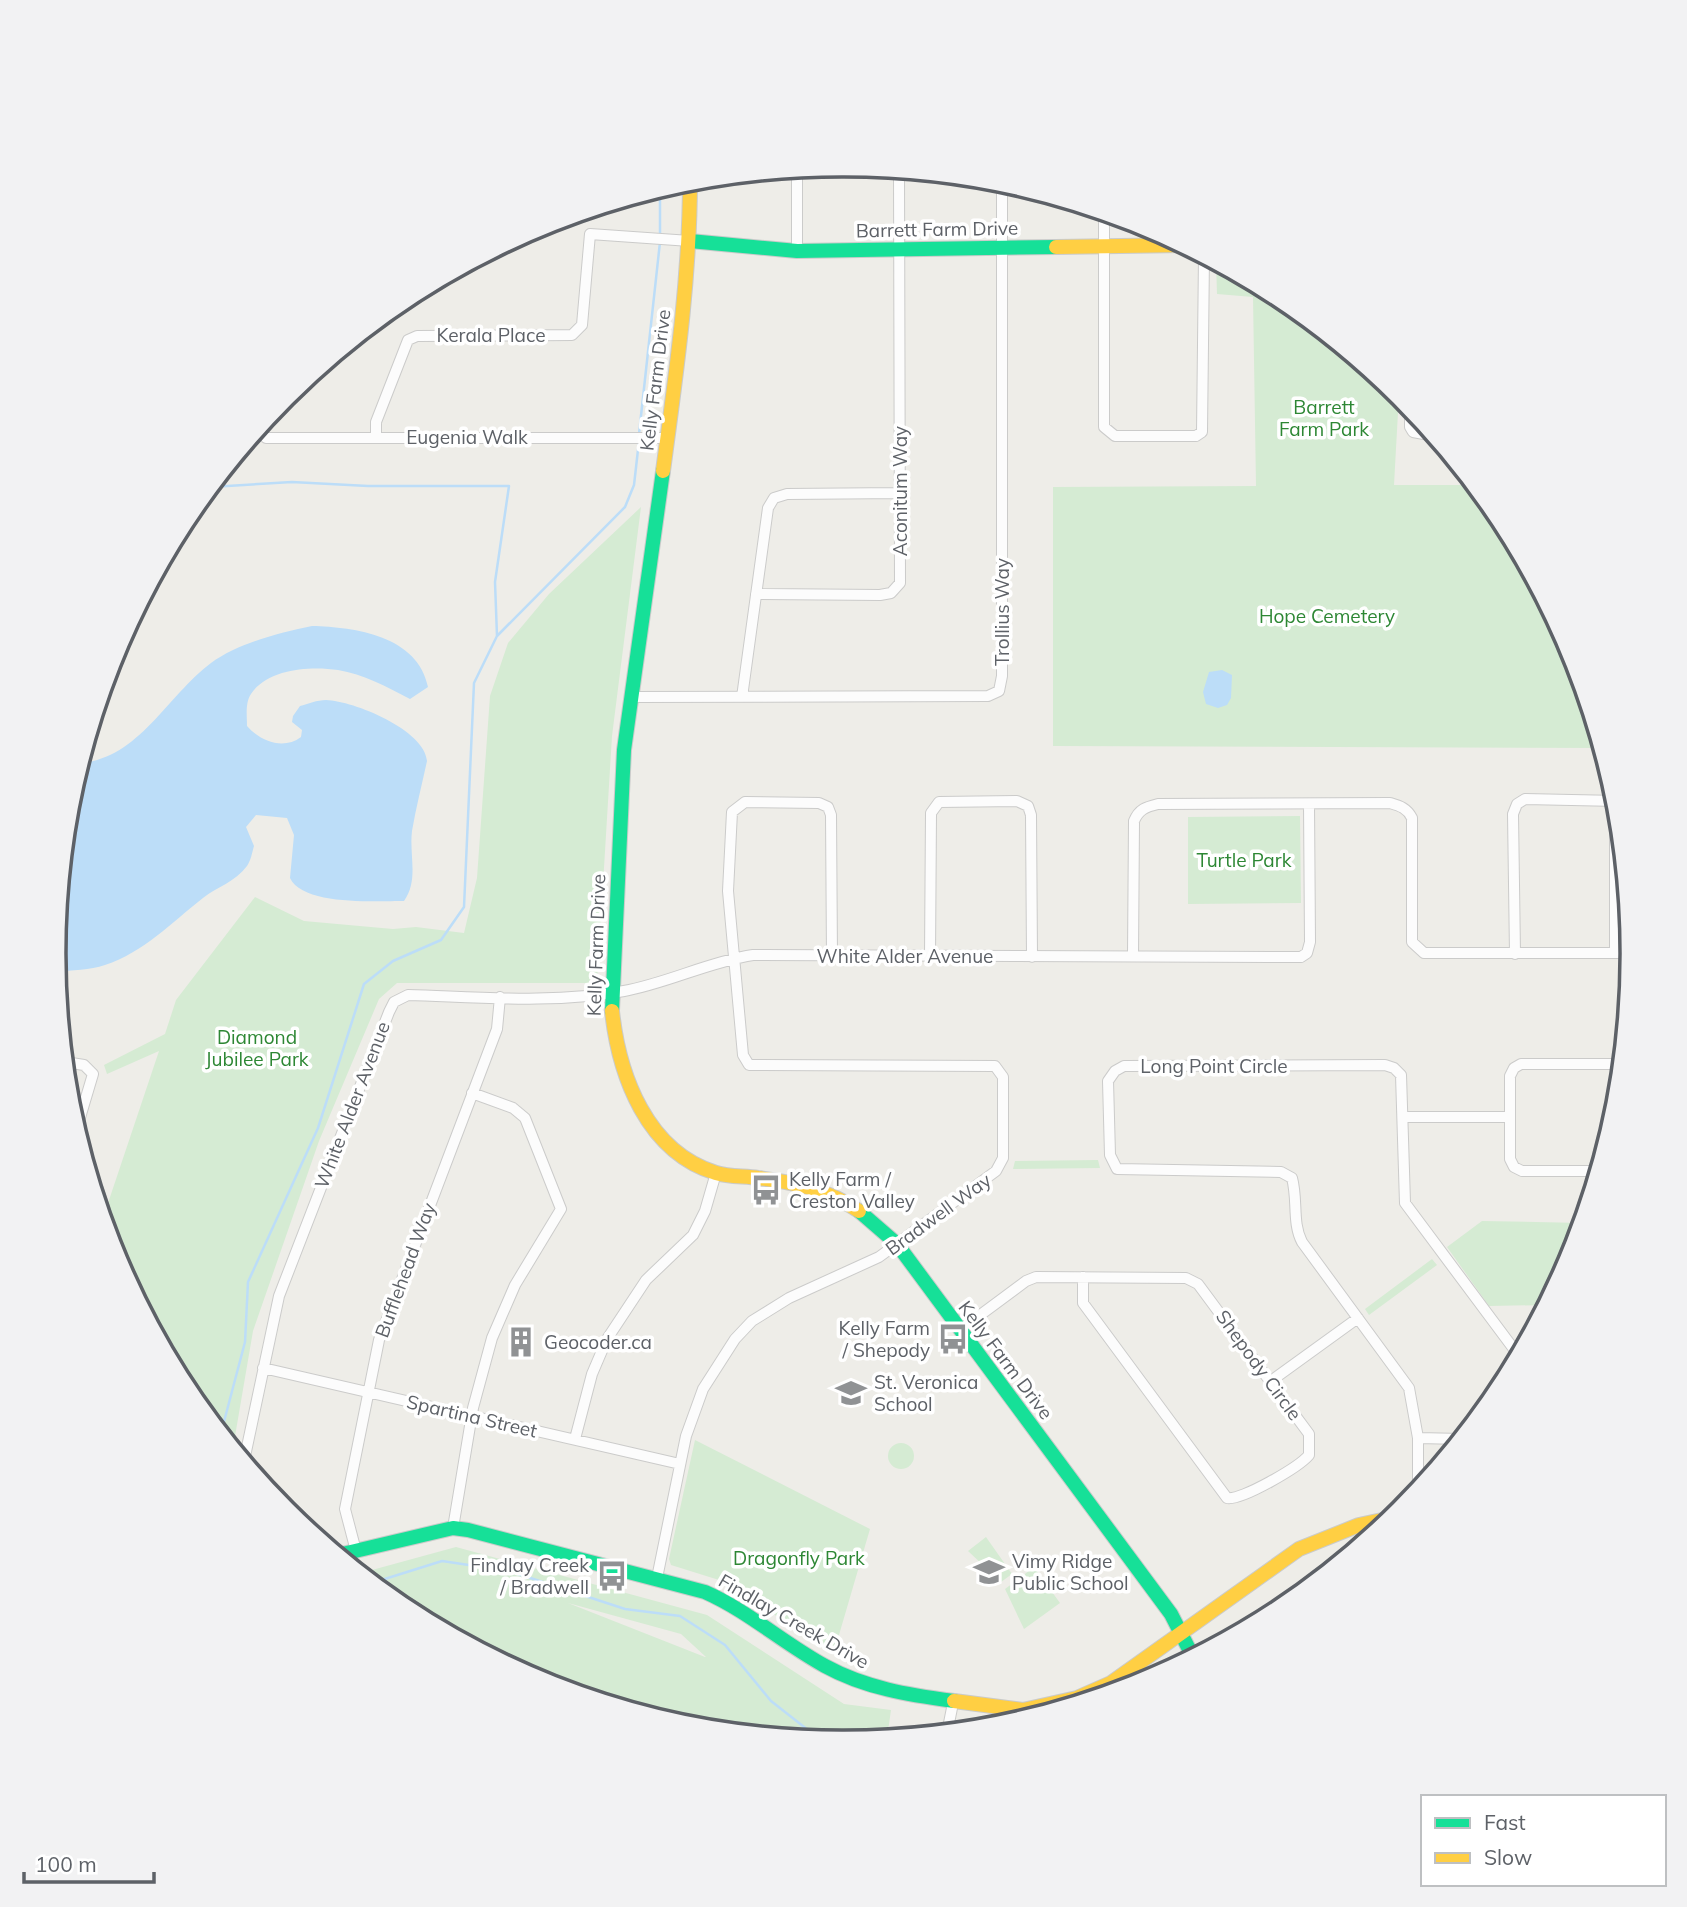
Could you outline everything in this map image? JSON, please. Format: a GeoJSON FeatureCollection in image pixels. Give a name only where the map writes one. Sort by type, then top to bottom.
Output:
{"type":"FeatureCollection","features":[{"type":"Feature","properties":{"kind":"street"},"geometry":{"type":"LineString","coordinates":[[797,178],[797,251]]}},
{"type":"Feature","properties":{"kind":"street","name":"Aconitum Way"},"geometry":{"type":"LineString","coordinates":[[756,594],[891,593],[900,583],[899,179]]}},
{"type":"Feature","properties":{"kind":"street","name":"Kelly Farm Drive"},"geometry":{"type":"LineString","coordinates":[[690,191],[690,241],[668,438],[624,750],[612,993],[616,1044],[648,1123],[673,1151],[716,1173],[790,1181],[825,1192],[858,1209],[897,1244],[1182,1632],[1189,1649]]}},
{"type":"Feature","properties":{"kind":"street"},"geometry":{"type":"LineString","coordinates":[[1002,193],[1002,248]]}},
{"type":"Feature","properties":{"kind":"street"},"geometry":{"type":"LineString","coordinates":[[1104,222],[1104,427],[1115,436],[1196,436],[1202,432],[1204,266]]}},
{"type":"Feature","properties":{"kind":"street","name":"Kerala Place"},"geometry":{"type":"LineString","coordinates":[[376,437],[376,422],[402,350],[413,337],[568,335],[578,331],[583,319],[590,234],[690,241]]}},
{"type":"Feature","properties":{"kind":"street","name":"Barrett Farm Drive"},"geometry":{"type":"LineString","coordinates":[[690,241],[797,251],[1161,245]]}},
{"type":"Feature","properties":{"kind":"street","name":"Trollius Way"},"geometry":{"type":"LineString","coordinates":[[631,697],[988,696],[999,691],[1002,676],[1002,248]]}},
{"type":"Feature","properties":{"kind":"street"},"geometry":{"type":"LineString","coordinates":[[1410,422],[1413,432],[1421,433]]}},
{"type":"Feature","properties":{"kind":"street","name":"Eugenia Walk"},"geometry":{"type":"LineString","coordinates":[[266,438],[668,438]]}},
{"type":"Feature","properties":{"kind":"street"},"geometry":{"type":"LineString","coordinates":[[742,697],[768,508],[774,498],[787,494],[901,493]]}},
{"type":"Feature","properties":{"kind":"street"},"geometry":{"type":"LineString","coordinates":[[1515,954],[1513,814],[1517,804],[1525,799],[1606,801]]}},
{"type":"Feature","properties":{"kind":"street"},"geometry":{"type":"LineString","coordinates":[[930,956],[931,813],[934,806],[939,802],[1017,801],[1028,806],[1031,815],[1032,957]]}},
{"type":"Feature","properties":{"kind":"street"},"geometry":{"type":"LineString","coordinates":[[734,958],[728,891],[732,812],[745,802],[819,803],[828,807],[831,815],[832,957]]}},
{"type":"Feature","properties":{"kind":"street"},"geometry":{"type":"LineString","coordinates":[[1133,955],[1133,834],[1138,813],[1158,804],[1390,803],[1408,811],[1413,828],[1412,942],[1417,949],[1432,954],[1620,953]]}},
{"type":"Feature","properties":{"kind":"street","name":"White Alder Avenue"},"geometry":{"type":"LineString","coordinates":[[246,1450],[275,1309],[284,1280],[394,1002],[408,995],[500,998],[612,993],[662,982],[734,958],[753,955],[1133,955],[1294,958],[1307,953],[1310,943],[1309,804]]}},
{"type":"Feature","properties":{"kind":"street"},"geometry":{"type":"LineString","coordinates":[[1615,953],[1616,868]]}},
{"type":"Feature","properties":{"kind":"street","name":"Bradwell Way"},"geometry":{"type":"LineString","coordinates":[[657,1578],[686,1436],[703,1389],[721,1358],[752,1321],[789,1297],[854,1270],[897,1244],[1001,1165],[1003,1077],[1000,1071],[990,1065],[748,1065],[743,1055],[734,958]]}},
{"type":"Feature","properties":{"kind":"street","name":"Bufflehead Way"},"geometry":{"type":"LineString","coordinates":[[356,1551],[345,1509],[367,1393],[385,1322],[499,1022],[500,998]]}},
{"type":"Feature","properties":{"kind":"street"},"geometry":{"type":"LineString","coordinates":[[74,1063],[84,1065],[93,1074],[82,1110]]}},
{"type":"Feature","properties":{"kind":"street"},"geometry":{"type":"LineString","coordinates":[[1589,1171],[1522,1171],[1514,1167],[1510,1159],[1510,1076],[1514,1068],[1521,1064],[1613,1064]]}},
{"type":"Feature","properties":{"kind":"street","name":"Long Point Circle"},"geometry":{"type":"LineString","coordinates":[[1418,1477],[1418,1438],[1409,1388],[1296,1231],[1296,1191],[1292,1178],[1281,1172],[1117,1169],[1110,1155],[1108,1081],[1115,1071],[1124,1066],[1385,1065],[1394,1068],[1401,1075],[1405,1203],[1513,1348]]}},
{"type":"Feature","properties":{"kind":"street"},"geometry":{"type":"LineString","coordinates":[[453,1528],[471,1415],[482,1368],[501,1312],[528,1259],[557,1220],[561,1209],[525,1118],[513,1108],[472,1093]]}},
{"type":"Feature","properties":{"kind":"street"},"geometry":{"type":"LineString","coordinates":[[1403,1118],[1510,1117]]}},
{"type":"Feature","properties":{"kind":"street"},"geometry":{"type":"LineString","coordinates":[[575,1439],[592,1374],[607,1339],[646,1280],[693,1235],[716,1173]]}},
{"type":"Feature","properties":{"kind":"street","name":"Shepody Circle"},"geometry":{"type":"LineString","coordinates":[[960,1330],[1026,1281],[1036,1277],[1083,1277],[1186,1278],[1198,1284],[1309,1434],[1309,1455],[1301,1465],[1240,1497],[1227,1498],[1083,1303],[1083,1277]]}},
{"type":"Feature","properties":{"kind":"street"},"geometry":{"type":"LineString","coordinates":[[1271,1381],[1358,1318]]}},
{"type":"Feature","properties":{"kind":"street","name":"Spartina Street"},"geometry":{"type":"LineString","coordinates":[[263,1368],[680,1464]]}},
{"type":"Feature","properties":{"kind":"street"},"geometry":{"type":"LineString","coordinates":[[1418,1438],[1451,1438]]}},
{"type":"Feature","properties":{"kind":"street","name":"Findlay Creek Drive"},"geometry":{"type":"LineString","coordinates":[[1113,1681],[1299,1549],[1374,1521]]}},
{"type":"Feature","properties":{"kind":"street","name":"Findlay Creek Drive"},"geometry":{"type":"LineString","coordinates":[[349,1553],[453,1528],[705,1591],[732,1604],[825,1666],[872,1688],[953,1703],[1021,1710]]}},
{"type":"Feature","properties":{"kind":"street"},"geometry":{"type":"LineString","coordinates":[[949,1723],[953,1703]]}},
{"type":"Feature","properties":{"kind":"green space","name":"Hope Cemetery"},"geometry":{"type":"Polygon","coordinates":[[[1216,273],[1275,307],[1317,337],[1356,369],[1398,409],[1394,485],[1464,485],[1490,522],[1540,610],[1561,656],[1593,748],[1053,746],[1053,487],[1256,486],[1253,297],[1217,294],[1216,273]]]}},
{"type":"Feature","properties":{"kind":"green space","name":"Diamond Jubilee Park"},"geometry":{"type":"Polygon","coordinates":[[[641,507],[612,736],[597,983],[397,983],[379,999],[319,1141],[253,1331],[235,1437],[197,1385],[171,1342],[126,1251],[108,1203],[159,1051],[107,1074],[104,1065],[165,1034],[176,1000],[255,897],[304,921],[393,929],[416,927],[464,933],[477,878],[490,696],[508,643],[549,594],[641,507]]]}},
{"type":"Feature","properties":{"kind":"green space","name":"Turtle Park"},"geometry":{"type":"Polygon","coordinates":[[[1300,816],[1301,903],[1188,904],[1188,817],[1300,816]]]}},
{"type":"Feature","properties":{"kind":"green space"},"geometry":{"type":"Polygon","coordinates":[[[1098,1160],[1100,1168],[1013,1169],[1015,1161],[1098,1160]]]}},
{"type":"Feature","properties":{"kind":"green space"},"geometry":{"type":"Polygon","coordinates":[[[1482,1221],[1572,1223],[1536,1305],[1489,1306],[1447,1247],[1482,1221]]]}},
{"type":"Feature","properties":{"kind":"green space"},"geometry":{"type":"Polygon","coordinates":[[[1432,1259],[1437,1265],[1369,1315],[1365,1309],[1432,1259]]]}},
{"type":"Feature","properties":{"kind":"green space","name":"Dragonfly Park"},"geometry":{"type":"Polygon","coordinates":[[[695,1440],[870,1529],[834,1652],[719,1580],[671,1565],[669,1559],[695,1440]]]}},
{"type":"Feature","properties":{"kind":"green space"},"geometry":{"type":"Polygon","coordinates":[[[901,1443],[910,1447],[914,1456],[910,1465],[901,1469],[892,1465],[888,1456],[892,1447],[901,1443]]]}},
{"type":"Feature","properties":{"kind":"green space"},"geometry":{"type":"Polygon","coordinates":[[[986,1537],[1012,1574],[1001,1582],[968,1551],[986,1537]]]}},
{"type":"Feature","properties":{"kind":"green space"},"geometry":{"type":"Polygon","coordinates":[[[456,1547],[707,1615],[844,1704],[891,1710],[888,1729],[793,1729],[692,1716],[642,1704],[546,1671],[500,1650],[412,1600],[371,1570],[456,1547]],[[568,1603],[706,1657],[681,1634],[568,1603]]]}},
{"type":"Feature","properties":{"kind":"green space"},"geometry":{"type":"Polygon","coordinates":[[[1034,1567],[1060,1603],[1024,1629],[1005,1589],[1034,1567]]]}},
{"type":"Feature","properties":{"kind":"water"},"geometry":{"type":"Polygon","coordinates":[[[312,626],[365,632],[398,646],[412,656],[422,670],[428,687],[410,699],[357,675],[316,668],[291,671],[268,679],[251,694],[247,705],[247,726],[259,736],[273,742],[287,743],[301,737],[302,730],[292,722],[293,716],[300,706],[326,700],[353,706],[386,719],[402,728],[423,750],[427,761],[412,831],[411,885],[404,901],[325,898],[298,887],[290,878],[294,835],[287,818],[256,815],[246,827],[254,846],[251,856],[247,866],[237,876],[203,898],[132,953],[99,967],[67,971],[68,903],[73,852],[91,761],[120,750],[136,738],[211,663],[234,650],[312,626]]]}},
{"type":"Feature","properties":{"kind":"water"},"geometry":{"type":"Polygon","coordinates":[[[1222,670],[1232,675],[1231,698],[1227,705],[1218,708],[1206,704],[1203,692],[1209,672],[1222,670]]]}},
{"type":"Feature","properties":{"kind":"waterway"},"geometry":{"type":"LineString","coordinates":[[660,199],[660,236]]}},
{"type":"Feature","properties":{"kind":"waterway"},"geometry":{"type":"LineString","coordinates":[[639,434],[660,242]]}},
{"type":"Feature","properties":{"kind":"waterway"},"geometry":{"type":"LineString","coordinates":[[224,1422],[245,1342],[248,1282],[318,1128],[364,984],[393,961],[441,940],[464,907],[474,683],[497,636],[625,507],[634,485],[639,441]]}},
{"type":"Feature","properties":{"kind":"waterway"},"geometry":{"type":"LineString","coordinates":[[223,486],[292,482],[368,486],[509,486],[495,582],[497,636]]}},
{"type":"Feature","properties":{"kind":"waterway"},"geometry":{"type":"LineString","coordinates":[[383,1579],[442,1561],[509,1571],[625,1609],[680,1616],[725,1645],[771,1701],[807,1729]]}},
{"type":"Feature","properties":{"kind":"traffic: fast"},"geometry":{"type":"LineString","coordinates":[[690,241],[797,251],[1056,247]]}},
{"type":"Feature","properties":{"kind":"traffic: fast"},"geometry":{"type":"LineString","coordinates":[[612,1011],[624,750],[663,471]]}},
{"type":"Feature","properties":{"kind":"traffic: fast"},"geometry":{"type":"LineString","coordinates":[[859,1211],[897,1244],[1171,1614],[1189,1649]]}},
{"type":"Feature","properties":{"kind":"traffic: fast"},"geometry":{"type":"LineString","coordinates":[[349,1552],[453,1528],[468,1530],[705,1592],[736,1608],[840,1674],[888,1690],[954,1701]]}},
{"type":"Feature","properties":{"kind":"traffic: slow"},"geometry":{"type":"LineString","coordinates":[[663,471],[685,289],[690,192]]}},
{"type":"Feature","properties":{"kind":"traffic: slow"},"geometry":{"type":"LineString","coordinates":[[1056,247],[1161,245]]}},
{"type":"Feature","properties":{"kind":"traffic: slow"},"geometry":{"type":"LineString","coordinates":[[612,1011],[622,1061],[630,1085],[655,1130],[672,1148],[692,1163],[716,1173],[798,1185],[823,1192],[859,1211]]}},
{"type":"Feature","properties":{"kind":"traffic: slow"},"geometry":{"type":"LineString","coordinates":[[1113,1681],[1299,1549],[1373,1522]]}},
{"type":"Feature","properties":{"kind":"traffic: slow"},"geometry":{"type":"LineString","coordinates":[[954,1701],[1021,1710]]}},
{"type":"Feature","properties":{"kind":"place","name":"Kelly Farm / Creston Valley"},"geometry":{"type":"Point","coordinates":[766,1190]}},
{"type":"Feature","properties":{"kind":"place","name":"Kelly Farm / Shepody"},"geometry":{"type":"Point","coordinates":[953,1339]}},
{"type":"Feature","properties":{"kind":"place","name":"Geocoder.ca"},"geometry":{"type":"Point","coordinates":[521,1342]}},
{"type":"Feature","properties":{"kind":"place","name":"St. Veronica School"},"geometry":{"type":"Point","coordinates":[851,1393]}},
{"type":"Feature","properties":{"kind":"place","name":"Vimy Ridge Public School"},"geometry":{"type":"Point","coordinates":[989,1572]}},
{"type":"Feature","properties":{"kind":"place","name":"Findlay Creek / Bradwell"},"geometry":{"type":"Point","coordinates":[612,1576]}},
{"type":"Feature","properties":{"kind":"park label","name":"Barrett Farm Park"},"geometry":{"type":"Point","coordinates":[1324,418]}}]}
